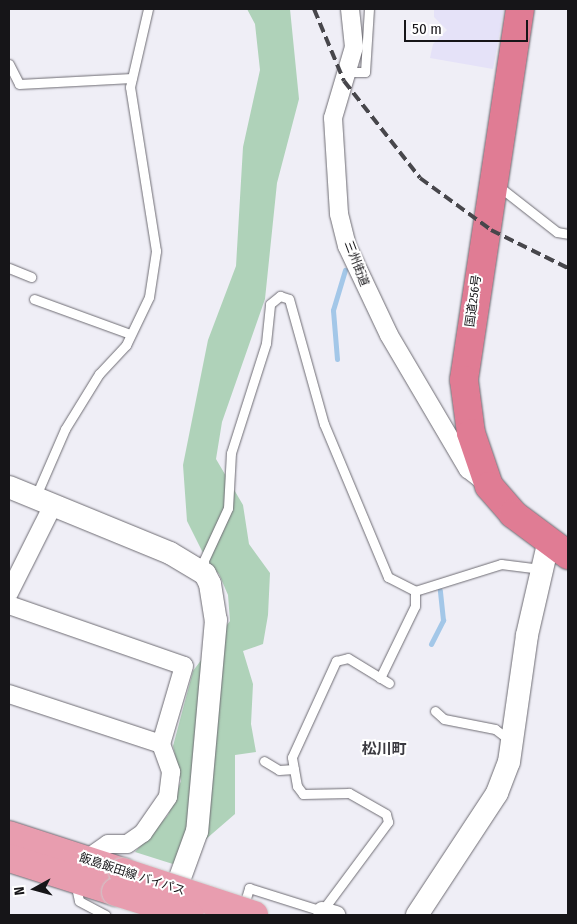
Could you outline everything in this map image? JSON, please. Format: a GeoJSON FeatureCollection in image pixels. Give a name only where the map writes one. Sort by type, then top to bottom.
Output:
{"type":"FeatureCollection","features":[{"type":"Feature","properties":{"kind":"highway","name":"国道256号"},"geometry":{"type":"LineString","coordinates":[[520,9],[492,182],[464,380],[470,433],[490,486],[512,514],[556,556]]}},
{"type":"Feature","properties":{"kind":"main road","name":"飯島飯田線 バイパス"},"geometry":{"type":"LineString","coordinates":[[9,835],[80,870],[115,893],[190,915]]}},
{"type":"Feature","properties":{"kind":"main road","name":"飯島飯田線 バイパス"},"geometry":{"type":"LineString","coordinates":[[9,858],[80,870]]}},
{"type":"Feature","properties":{"kind":"main road","name":"飯島飯田線 バイパス"},"geometry":{"type":"LineString","coordinates":[[115,893],[254,915]]}},
{"type":"Feature","properties":{"kind":"street","name":"三州街道"},"geometry":{"type":"LineString","coordinates":[[350,9],[354,47],[348,72],[334,104],[333,118],[339,214],[349,253],[389,335],[468,469],[490,486]]}},
{"type":"Feature","properties":{"kind":"street"},"geometry":{"type":"LineString","coordinates":[[9,487],[170,553],[205,574],[214,595],[216,620],[197,831],[166,915]]}},
{"type":"Feature","properties":{"kind":"street"},"geometry":{"type":"LineString","coordinates":[[9,593],[44,501]]}},
{"type":"Feature","properties":{"kind":"street"},"geometry":{"type":"LineString","coordinates":[[418,915],[497,793],[556,556]]}},
{"type":"Feature","properties":{"kind":"street"},"geometry":{"type":"LineString","coordinates":[[9,605],[184,666],[161,744],[171,772],[168,797],[142,833],[127,844],[108,844],[80,870]]}},
{"type":"Feature","properties":{"kind":"street"},"geometry":{"type":"LineString","coordinates":[[9,694],[161,744]]}},
{"type":"Feature","properties":{"kind":"lane"},"geometry":{"type":"LineString","coordinates":[[44,501],[65,429],[130,334],[148,297],[156,251],[131,96],[132,78],[148,9]]}},
{"type":"Feature","properties":{"kind":"lane"},"geometry":{"type":"LineString","coordinates":[[348,72],[365,72],[370,9]]}},
{"type":"Feature","properties":{"kind":"lane"},"geometry":{"type":"LineString","coordinates":[[9,64],[19,84],[132,78]]}},
{"type":"Feature","properties":{"kind":"lane"},"geometry":{"type":"LineString","coordinates":[[492,182],[557,232],[568,234]]}},
{"type":"Feature","properties":{"kind":"lane"},"geometry":{"type":"LineString","coordinates":[[9,268],[30,277]]}},
{"type":"Feature","properties":{"kind":"lane"},"geometry":{"type":"LineString","coordinates":[[205,574],[204,560],[228,508],[231,453],[266,343],[270,304],[280,296],[289,299],[324,424],[379,561],[388,577],[415,591],[501,564],[556,556]]}},
{"type":"Feature","properties":{"kind":"lane"},"geometry":{"type":"LineString","coordinates":[[34,299],[130,334]]}},
{"type":"Feature","properties":{"kind":"lane"},"geometry":{"type":"LineString","coordinates":[[380,678],[415,606],[415,591]]}},
{"type":"Feature","properties":{"kind":"lane"},"geometry":{"type":"LineString","coordinates":[[241,915],[249,888],[329,913],[388,822],[386,814],[349,793],[303,794],[296,786],[292,757],[336,661],[348,658],[389,683]]}},
{"type":"Feature","properties":{"kind":"lane"},"geometry":{"type":"LineString","coordinates":[[435,711],[444,719],[495,729],[511,741]]}},
{"type":"Feature","properties":{"kind":"lane"},"geometry":{"type":"LineString","coordinates":[[264,761],[279,770],[294,769]]}},
{"type":"Feature","properties":{"kind":"lane"},"geometry":{"type":"LineString","coordinates":[[80,870],[79,901],[115,893]]}},
{"type":"Feature","properties":{"kind":"shaded area"},"geometry":{"type":"Polygon","coordinates":[[[434,9],[504,9],[493,69],[430,58],[433,44],[447,30],[434,17],[434,9]]]}},
{"type":"Feature","properties":{"kind":"green space"},"geometry":{"type":"Polygon","coordinates":[[[247,9],[290,9],[299,99],[277,183],[265,299],[222,422],[216,459],[243,505],[249,544],[270,573],[268,615],[263,644],[243,651],[253,684],[251,724],[256,752],[235,755],[235,814],[176,865],[135,852],[168,815],[181,781],[173,746],[193,671],[230,621],[228,595],[219,574],[207,561],[187,521],[183,465],[208,340],[236,266],[243,147],[260,70],[255,24],[247,9]]]}},
{"type":"Feature","properties":{"kind":"waterway"},"geometry":{"type":"LineString","coordinates":[[337,359],[333,310],[345,270]]}},
{"type":"Feature","properties":{"kind":"waterway"},"geometry":{"type":"LineString","coordinates":[[431,644],[443,620],[440,590]]}},
{"type":"Feature","properties":{"kind":"railway"},"geometry":{"type":"LineString","coordinates":[[314,9],[344,81],[420,178],[491,230],[568,268]]}},
{"type":"Feature","properties":{"kind":"district","name":"松川町"},"geometry":{"type":"Point","coordinates":[384,750]}}]}
